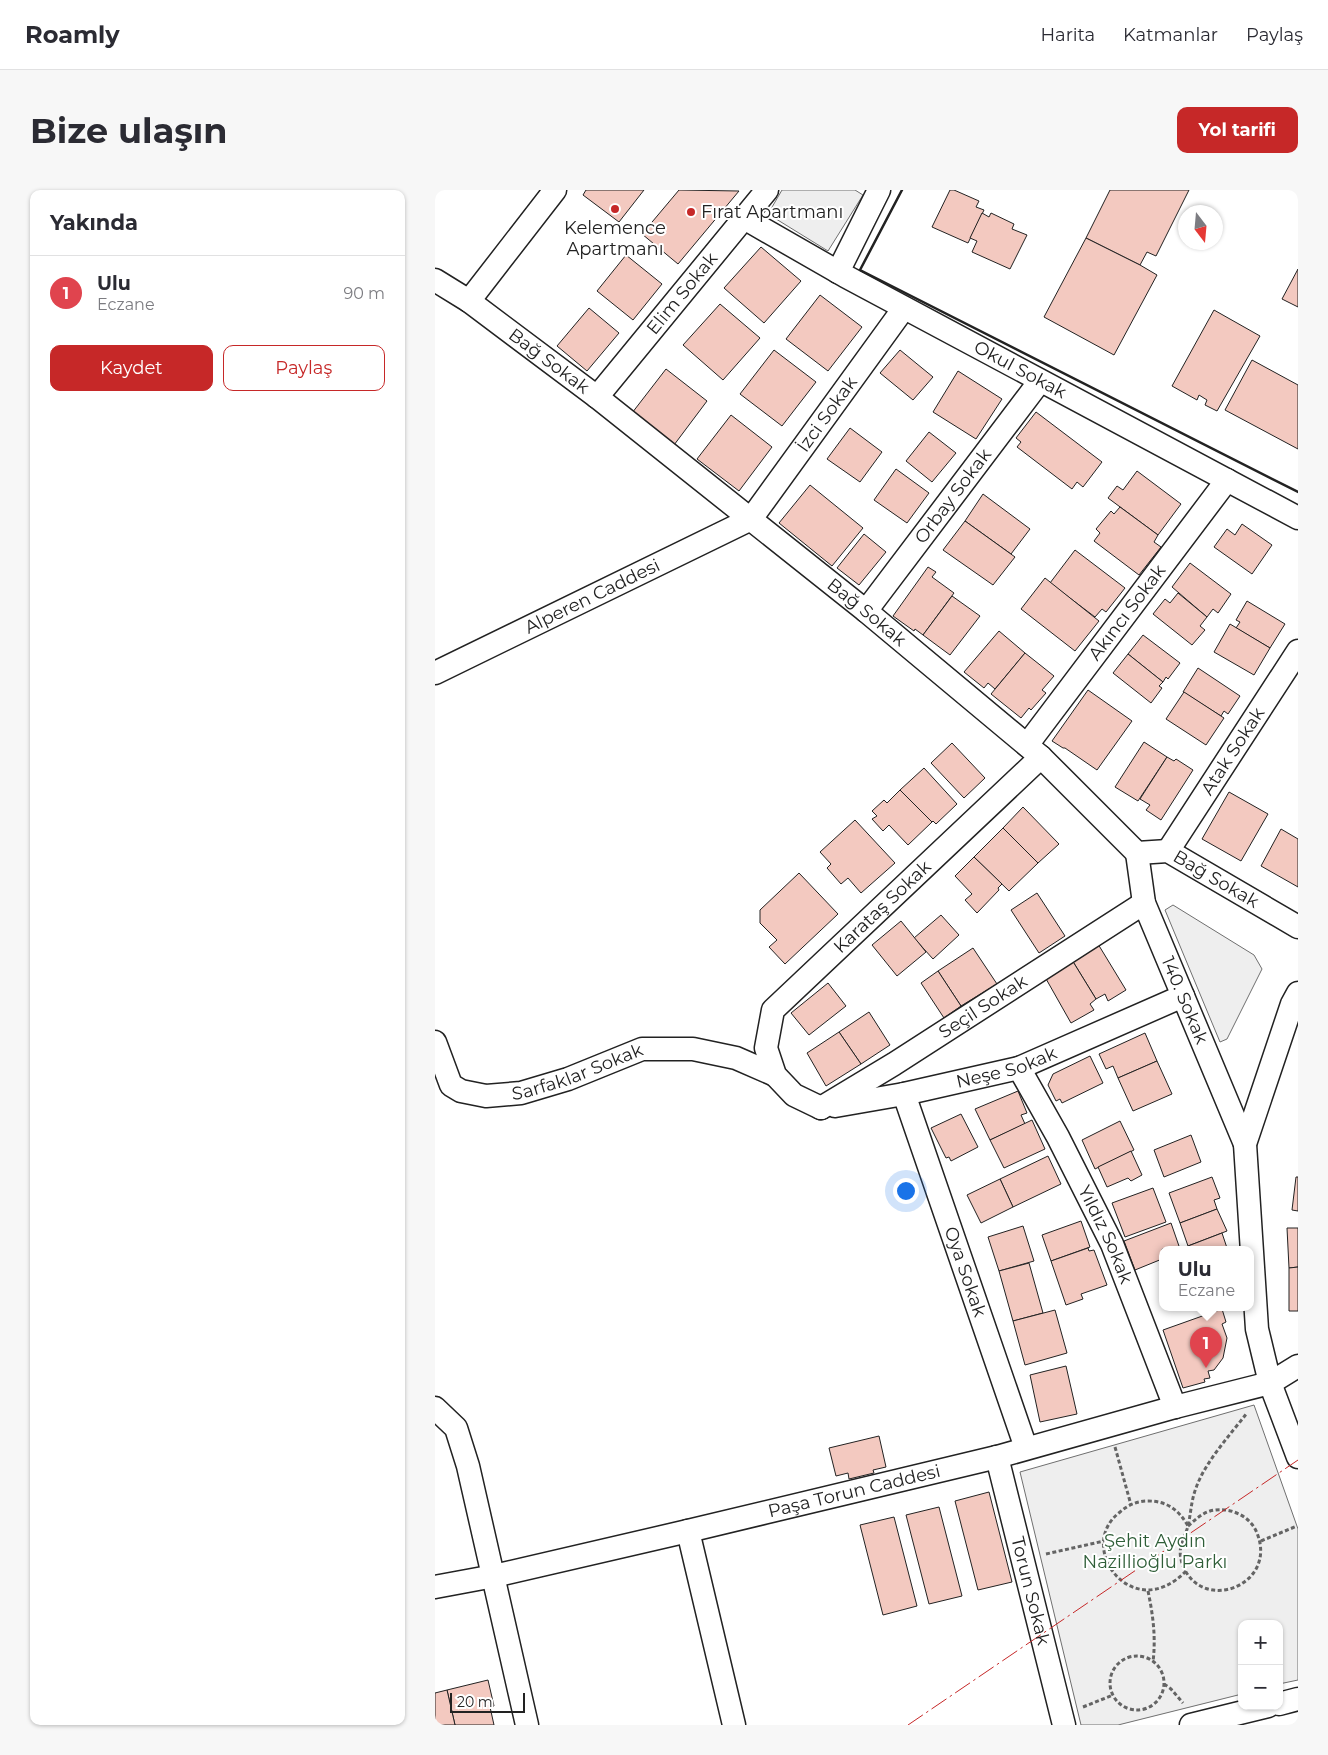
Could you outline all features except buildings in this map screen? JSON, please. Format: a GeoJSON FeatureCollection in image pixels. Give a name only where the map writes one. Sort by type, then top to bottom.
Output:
{"type":"FeatureCollection","features":[{"type":"Feature","properties":{"kind":"street"},"geometry":{"type":"LineString","coordinates":[[469,301],[555,190]]}},
{"type":"Feature","properties":{"kind":"street","name":"Elim Sokak"},"geometry":{"type":"LineString","coordinates":[[597,397],[767,190]]}},
{"type":"Feature","properties":{"kind":"street"},"geometry":{"type":"LineString","coordinates":[[838,272],[879,190]]}},
{"type":"Feature","properties":{"kind":"street","name":"Okul Sokak"},"geometry":{"type":"LineString","coordinates":[[744,218],[904,308],[1298,518]]}},
{"type":"Feature","properties":{"kind":"street","name":"Bağ Sokak"},"geometry":{"type":"LineString","coordinates":[[435,280],[469,301],[597,397],[866,611],[1034,751],[1137,853],[1168,851],[1298,926]]}},
{"type":"Feature","properties":{"kind":"street","name":"İzci Sokak"},"geometry":{"type":"LineString","coordinates":[[751,519],[904,308]]}},
{"type":"Feature","properties":{"kind":"street","name":"Orbay Sokak"},"geometry":{"type":"LineString","coordinates":[[866,611],[1040,380]]}},
{"type":"Feature","properties":{"kind":"street","name":"Akıncı Sokak"},"geometry":{"type":"LineString","coordinates":[[1034,751],[1227,480]]}},
{"type":"Feature","properties":{"kind":"street","name":"Alperen Caddesi"},"geometry":{"type":"LineString","coordinates":[[435,673],[751,519]]}},
{"type":"Feature","properties":{"kind":"street","name":"Atak Sokak"},"geometry":{"type":"LineString","coordinates":[[1168,851],[1298,651]]}},
{"type":"Feature","properties":{"kind":"street","name":"Karataş Sokak"},"geometry":{"type":"LineString","coordinates":[[775,1075],[766,1048],[773,1010],[1034,751]]}},
{"type":"Feature","properties":{"kind":"street","name":"140. Sokak"},"geometry":{"type":"LineString","coordinates":[[1137,853],[1144,904],[1245,1144]]}},
{"type":"Feature","properties":{"kind":"street","name":"Seçil Sokak"},"geometry":{"type":"LineString","coordinates":[[821,1108],[894,1064],[1144,904]]}},
{"type":"Feature","properties":{"kind":"street","name":"Neşe Sokak"},"geometry":{"type":"LineString","coordinates":[[821,1108],[904,1094],[1019,1068],[1183,996]]}},
{"type":"Feature","properties":{"kind":"street"},"geometry":{"type":"LineString","coordinates":[[1252,1246],[1245,1144],[1296,1002]]}},
{"type":"Feature","properties":{"kind":"street","name":"Sarfaklar Sokak"},"geometry":{"type":"LineString","coordinates":[[435,1042],[451,1085],[461,1091],[486,1096],[521,1093],[568,1079],[641,1049],[693,1049],[736,1058],[775,1075]]}},
{"type":"Feature","properties":{"kind":"street","name":"Yıldız Sokak"},"geometry":{"type":"LineString","coordinates":[[1019,1068],[1058,1136],[1113,1244],[1175,1407]]}},
{"type":"Feature","properties":{"kind":"street"},"geometry":{"type":"LineString","coordinates":[[775,1075],[794,1095],[821,1108]]}},
{"type":"Feature","properties":{"kind":"street","name":"Oya Sokak"},"geometry":{"type":"LineString","coordinates":[[904,1094],[1026,1448]]}},
{"type":"Feature","properties":{"kind":"street"},"geometry":{"type":"LineString","coordinates":[[1254,1283],[1257,1329],[1270,1383],[1298,1457]]}},
{"type":"Feature","properties":{"kind":"street","name":"Paşa Torun Caddesi"},"geometry":{"type":"LineString","coordinates":[[435,1587],[494,1576],[997,1457],[1175,1407],[1270,1383],[1298,1366]]}},
{"type":"Feature","properties":{"kind":"street"},"geometry":{"type":"LineString","coordinates":[[435,1408],[456,1428],[468,1466],[527,1725]]}},
{"type":"Feature","properties":{"kind":"street","name":"Torun Sokak"},"geometry":{"type":"LineString","coordinates":[[997,1457],[1063,1720]]}},
{"type":"Feature","properties":{"kind":"street"},"geometry":{"type":"LineString","coordinates":[[688,1531],[734,1725]]}},
{"type":"Feature","properties":{"kind":"street"},"geometry":{"type":"LineString","coordinates":[[1283,1703],[1298,1699]]}},
{"type":"Feature","properties":{"kind":"street"},"geometry":{"type":"LineString","coordinates":[[1191,1725],[1252,1710]]}},
{"type":"Feature","properties":{"kind":"path"},"geometry":{"type":"LineString","coordinates":[[1188,1526],[1198,1517],[1211,1511],[1236,1512],[1247,1519],[1256,1529],[1261,1541],[1258,1567],[1251,1578],[1241,1586],[1228,1590],[1215,1590],[1201,1586],[1186,1571],[1180,1552],[1182,1539],[1188,1526],[1190,1506],[1196,1487],[1205,1469],[1248,1412]]}},
{"type":"Feature","properties":{"kind":"path"},"geometry":{"type":"LineString","coordinates":[[1115,1445],[1131,1505]]}},
{"type":"Feature","properties":{"kind":"path"},"geometry":{"type":"LineString","coordinates":[[1186,1571],[1177,1581],[1163,1588],[1148,1591],[1134,1588],[1121,1581],[1110,1570],[1105,1556],[1104,1541],[1108,1527],[1116,1515],[1131,1505],[1142,1501],[1156,1501],[1170,1506],[1182,1515],[1188,1526]]}},
{"type":"Feature","properties":{"kind":"path"},"geometry":{"type":"LineString","coordinates":[[1261,1541],[1297,1526]]}},
{"type":"Feature","properties":{"kind":"path"},"geometry":{"type":"LineString","coordinates":[[1040,1556],[1104,1541]]}},
{"type":"Feature","properties":{"kind":"path"},"geometry":{"type":"LineString","coordinates":[[1148,1591],[1154,1626],[1155,1646],[1153,1662]]}},
{"type":"Feature","properties":{"kind":"path"},"geometry":{"type":"LineString","coordinates":[[1137,1657],[1145,1658],[1159,1668],[1164,1684],[1162,1692],[1152,1706],[1135,1710],[1126,1708],[1113,1695],[1110,1686],[1111,1677],[1121,1662],[1137,1657]]}},
{"type":"Feature","properties":{"kind":"path"},"geometry":{"type":"LineString","coordinates":[[1063,1720],[1113,1695]]}},
{"type":"Feature","properties":{"kind":"green space"},"geometry":{"type":"Polygon","coordinates":[[[782,190],[855,190],[863,195],[828,251],[768,214],[782,190]]]}},
{"type":"Feature","properties":{"kind":"green space"},"geometry":{"type":"Polygon","coordinates":[[[1173,905],[1254,955],[1262,969],[1227,1039],[1220,1042],[1165,910],[1173,905]]]}},
{"type":"Feature","properties":{"kind":"green space","name":"Şehit Aydın Nazillioğlu Parkı"},"geometry":{"type":"Polygon","coordinates":[[[1254,1405],[1298,1529],[1298,1680],[1283,1683],[1283,1620],[1238,1620],[1238,1695],[1118,1725],[1081,1725],[1020,1472],[1254,1405]]]}},
{"type":"Feature","properties":{"kind":"wall"},"geometry":{"type":"LineString","coordinates":[[902,190],[860,270],[1298,492]]}},
{"type":"Feature","properties":{"kind":"power"},"geometry":{"type":"LineString","coordinates":[[908,1725],[1298,1460]]}},
{"type":"Feature","properties":{"kind":"place","name":"Kelemence Apartmanı"},"geometry":{"type":"Point","coordinates":[615,209]}},
{"type":"Feature","properties":{"kind":"place","name":"Fırat Apartmanı"},"geometry":{"type":"Point","coordinates":[691,212]}},
{"type":"Feature","properties":{"kind":"place","name":"Ulu"},"geometry":{"type":"Point","coordinates":[1206,1368]}}]}
